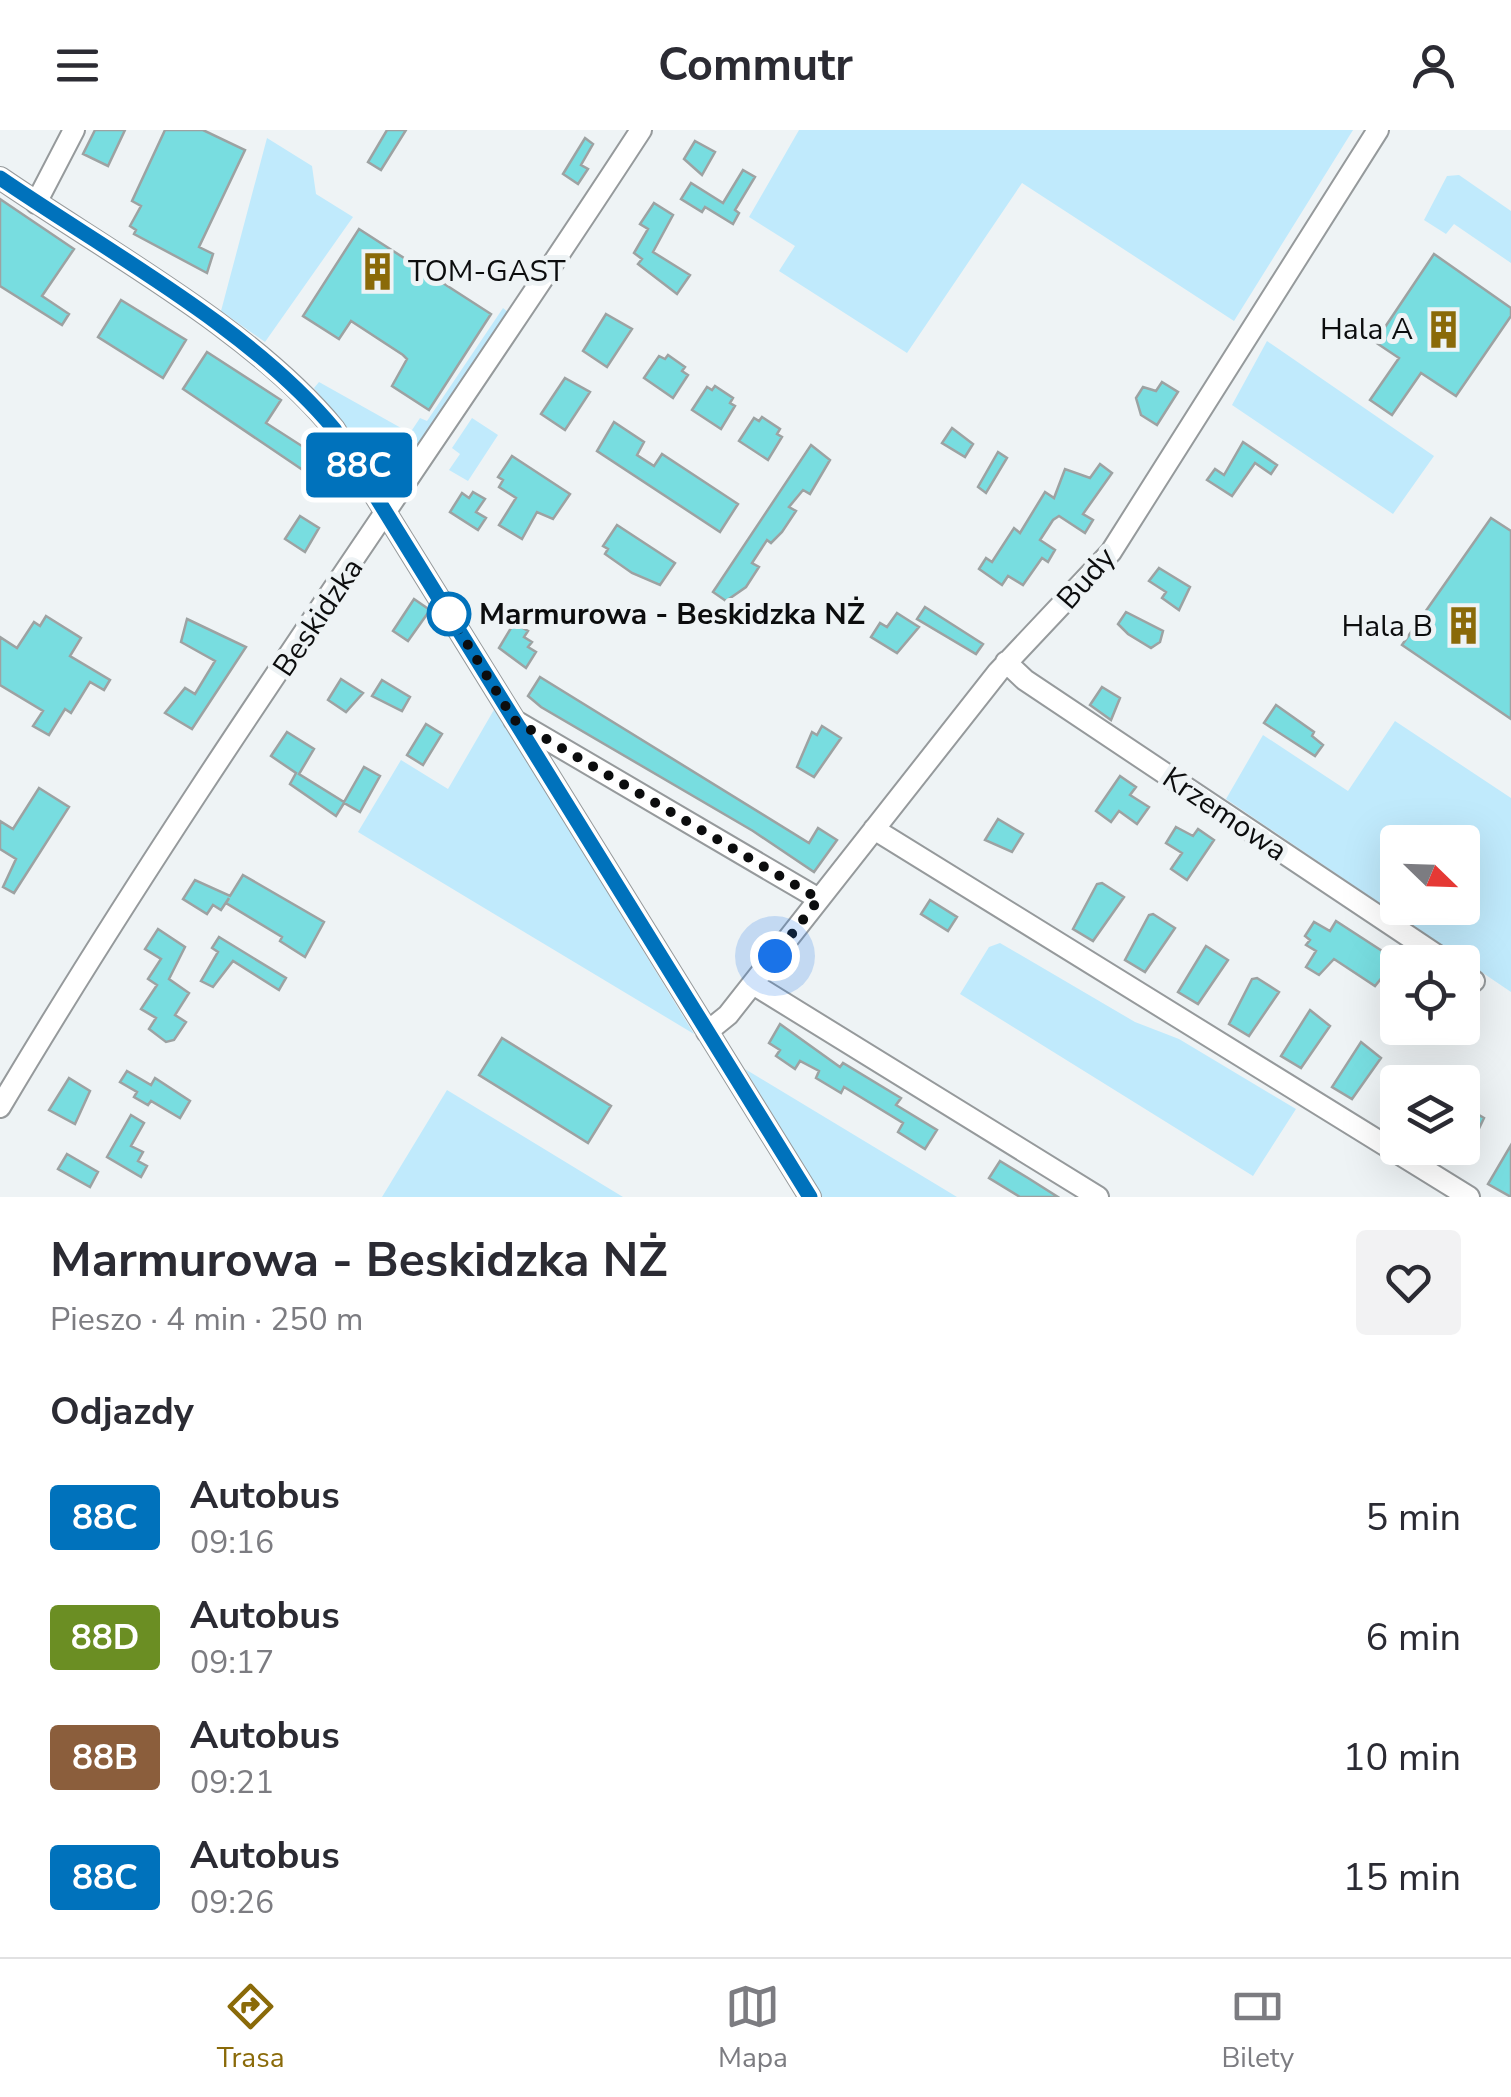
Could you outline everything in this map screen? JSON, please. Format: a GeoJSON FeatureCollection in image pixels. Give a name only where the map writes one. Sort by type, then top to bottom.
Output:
{"type":"FeatureCollection","features":[{"type":"Feature","properties":{"kind":"street"},"geometry":{"type":"LineString","coordinates":[[36,203],[74,130]]}},
{"type":"Feature","properties":{"kind":"street","name":"Beskidzka"},"geometry":{"type":"LineString","coordinates":[[0,1107],[99,941],[641,130]]}},
{"type":"Feature","properties":{"kind":"street","name":"Budy"},"geometry":{"type":"LineString","coordinates":[[707,1032],[728,1016],[1006,662],[1086,581],[1119,540],[1378,133]]}},
{"type":"Feature","properties":{"kind":"street"},"geometry":{"type":"LineString","coordinates":[[0,178],[280,372],[334,429],[810,1197]]}},
{"type":"Feature","properties":{"kind":"street","name":"Krzemowa"},"geometry":{"type":"LineString","coordinates":[[1006,662],[1025,680],[1422,945]]}},
{"type":"Feature","properties":{"kind":"street"},"geometry":{"type":"LineString","coordinates":[[514,720],[819,899]]}},
{"type":"Feature","properties":{"kind":"street"},"geometry":{"type":"LineString","coordinates":[[874,829],[1470,1197]]}},
{"type":"Feature","properties":{"kind":"street"},"geometry":{"type":"LineString","coordinates":[[753,984],[1098,1197]]}},
{"type":"Feature","properties":{"kind":"shaded area"},"geometry":{"type":"Polygon","coordinates":[[[799,130],[1353,130],[1234,321],[1022,183],[907,353],[779,271],[795,246],[749,217],[799,130]]]}},
{"type":"Feature","properties":{"kind":"shaded area"},"geometry":{"type":"Polygon","coordinates":[[[267,138],[312,166],[316,194],[353,217],[265,342],[221,311],[267,138]]]}},
{"type":"Feature","properties":{"kind":"shaded area"},"geometry":{"type":"Polygon","coordinates":[[[1459,175],[1511,211],[1511,263],[1454,224],[1446,234],[1424,220],[1447,176],[1459,175]]]}},
{"type":"Feature","properties":{"kind":"shaded area"},"geometry":{"type":"Polygon","coordinates":[[[503,308],[508,312],[398,481],[393,486],[383,483],[314,388],[319,382],[410,433],[420,418],[427,421],[503,308]]]}},
{"type":"Feature","properties":{"kind":"shaded area"},"geometry":{"type":"Polygon","coordinates":[[[1267,341],[1434,456],[1393,514],[1232,405],[1267,341]]]}},
{"type":"Feature","properties":{"kind":"shaded area"},"geometry":{"type":"Polygon","coordinates":[[[472,418],[498,435],[468,481],[449,470],[460,454],[452,448],[472,418]]]}},
{"type":"Feature","properties":{"kind":"shaded area"},"geometry":{"type":"Polygon","coordinates":[[[495,708],[694,1034],[358,832],[401,760],[448,789],[495,708]]]}},
{"type":"Feature","properties":{"kind":"shaded area"},"geometry":{"type":"Polygon","coordinates":[[[1395,721],[1511,798],[1511,992],[1480,971],[1480,945],[1442,945],[1412,925],[1480,925],[1480,825],[1380,825],[1380,903],[1226,799],[1263,735],[1348,791],[1395,721]]]}},
{"type":"Feature","properties":{"kind":"shaded area"},"geometry":{"type":"Polygon","coordinates":[[[1000,943],[1135,1022],[1179,1039],[1296,1109],[1253,1176],[960,994],[989,947],[1000,943]]]}},
{"type":"Feature","properties":{"kind":"shaded area"},"geometry":{"type":"Polygon","coordinates":[[[745,1069],[957,1197],[822,1197],[745,1069]]]}},
{"type":"Feature","properties":{"kind":"shaded area"},"geometry":{"type":"Polygon","coordinates":[[[447,1090],[623,1197],[382,1197],[447,1090]]]}},
{"type":"Feature","properties":{"kind":"building"},"geometry":{"type":"Polygon","coordinates":[[[95,130],[125,130],[108,166],[83,154],[95,130]]]}},
{"type":"Feature","properties":{"kind":"building"},"geometry":{"type":"Polygon","coordinates":[[[165,130],[203,130],[245,150],[199,247],[213,254],[207,273],[134,234],[136,230],[130,226],[141,206],[132,201],[165,130]]]}},
{"type":"Feature","properties":{"kind":"building"},"geometry":{"type":"Polygon","coordinates":[[[387,130],[406,130],[381,170],[368,162],[387,130]]]}},
{"type":"Feature","properties":{"kind":"building"},"geometry":{"type":"Polygon","coordinates":[[[585,138],[593,144],[581,165],[588,169],[578,184],[563,174],[585,138]]]}},
{"type":"Feature","properties":{"kind":"building"},"geometry":{"type":"Polygon","coordinates":[[[695,141],[715,152],[702,175],[684,159],[695,141]]]}},
{"type":"Feature","properties":{"kind":"building"},"geometry":{"type":"Polygon","coordinates":[[[743,170],[755,177],[735,210],[739,213],[733,224],[705,207],[702,212],[681,199],[691,183],[723,203],[743,170]]]}},
{"type":"Feature","properties":{"kind":"building"},"geometry":{"type":"Polygon","coordinates":[[[0,199],[74,249],[42,296],[69,314],[62,325],[0,286],[0,199]]]}},
{"type":"Feature","properties":{"kind":"building"},"geometry":{"type":"Polygon","coordinates":[[[654,203],[673,215],[653,252],[690,275],[677,294],[638,264],[642,259],[634,253],[648,229],[640,224],[654,203]]]}},
{"type":"Feature","properties":{"kind":"building","name":"TOM-GAST"},"geometry":{"type":"Polygon","coordinates":[[[359,229],[491,314],[429,410],[392,386],[407,359],[403,355],[351,321],[339,339],[303,316],[359,229]]]}},
{"type":"Feature","properties":{"kind":"building","name":"Hala A"},"geometry":{"type":"Polygon","coordinates":[[[1434,254],[1511,308],[1511,316],[1456,396],[1421,373],[1392,415],[1370,400],[1399,358],[1375,342],[1434,254]]]}},
{"type":"Feature","properties":{"kind":"building"},"geometry":{"type":"Polygon","coordinates":[[[121,300],[186,340],[163,378],[98,337],[121,300]]]}},
{"type":"Feature","properties":{"kind":"building"},"geometry":{"type":"Polygon","coordinates":[[[606,314],[632,329],[607,367],[583,351],[606,314]]]}},
{"type":"Feature","properties":{"kind":"building"},"geometry":{"type":"Polygon","coordinates":[[[207,352],[281,400],[266,423],[333,466],[322,483],[183,389],[207,352]]]}},
{"type":"Feature","properties":{"kind":"building"},"geometry":{"type":"Polygon","coordinates":[[[668,355],[685,367],[682,371],[688,375],[673,398],[644,378],[659,356],[665,359],[668,355]]]}},
{"type":"Feature","properties":{"kind":"building"},"geometry":{"type":"Polygon","coordinates":[[[565,378],[590,392],[565,430],[541,414],[565,378]]]}},
{"type":"Feature","properties":{"kind":"building"},"geometry":{"type":"Polygon","coordinates":[[[1162,382],[1178,392],[1157,425],[1141,415],[1136,398],[1143,387],[1156,391],[1162,382]]]}},
{"type":"Feature","properties":{"kind":"building"},"geometry":{"type":"Polygon","coordinates":[[[715,386],[733,398],[730,403],[735,406],[721,429],[692,410],[707,387],[712,390],[715,386]]]}},
{"type":"Feature","properties":{"kind":"building"},"geometry":{"type":"Polygon","coordinates":[[[762,417],[780,429],[777,434],[782,437],[768,460],[739,441],[754,418],[759,421],[762,417]]]}},
{"type":"Feature","properties":{"kind":"building"},"geometry":{"type":"Polygon","coordinates":[[[614,422],[644,442],[637,455],[654,466],[662,454],[738,504],[720,532],[597,451],[614,422]]]}},
{"type":"Feature","properties":{"kind":"building"},"geometry":{"type":"Polygon","coordinates":[[[952,428],[973,444],[965,457],[942,443],[952,428]]]}},
{"type":"Feature","properties":{"kind":"building"},"geometry":{"type":"Polygon","coordinates":[[[1243,442],[1277,465],[1271,474],[1255,463],[1232,496],[1207,480],[1215,469],[1224,475],[1243,442]]]}},
{"type":"Feature","properties":{"kind":"building"},"geometry":{"type":"Polygon","coordinates":[[[811,445],[830,460],[810,494],[803,490],[789,507],[796,511],[782,532],[771,543],[767,540],[752,563],[759,567],[746,587],[726,601],[713,592],[811,445]]]}},
{"type":"Feature","properties":{"kind":"building"},"geometry":{"type":"Polygon","coordinates":[[[998,452],[1007,458],[986,493],[978,487],[998,452]]]}},
{"type":"Feature","properties":{"kind":"building"},"geometry":{"type":"Polygon","coordinates":[[[512,456],[570,494],[553,519],[537,512],[522,539],[499,525],[516,498],[499,487],[503,480],[498,477],[512,456]]]}},
{"type":"Feature","properties":{"kind":"building"},"geometry":{"type":"Polygon","coordinates":[[[1100,464],[1112,473],[1083,514],[1093,520],[1085,533],[1059,516],[1053,520],[1040,540],[1055,550],[1048,562],[1042,558],[1023,585],[1008,576],[1002,585],[979,569],[986,558],[992,562],[1014,528],[1020,533],[1045,492],[1054,498],[1065,469],[1090,478],[1100,464]]]}},
{"type":"Feature","properties":{"kind":"building"},"geometry":{"type":"Polygon","coordinates":[[[473,492],[485,499],[476,512],[486,518],[478,530],[450,512],[462,493],[469,498],[473,492]]]}},
{"type":"Feature","properties":{"kind":"building"},"geometry":{"type":"Polygon","coordinates":[[[300,516],[319,528],[305,552],[285,539],[300,516]]]}},
{"type":"Feature","properties":{"kind":"building","name":"Hala B"},"geometry":{"type":"Polygon","coordinates":[[[1491,518],[1511,531],[1511,719],[1402,645],[1491,518]]]}},
{"type":"Feature","properties":{"kind":"building"},"geometry":{"type":"Polygon","coordinates":[[[617,525],[675,563],[660,585],[632,573],[605,554],[608,549],[603,546],[617,525]]]}},
{"type":"Feature","properties":{"kind":"building"},"geometry":{"type":"Polygon","coordinates":[[[1159,568],[1190,587],[1179,610],[1162,598],[1166,592],[1149,581],[1159,568]]]}},
{"type":"Feature","properties":{"kind":"building"},"geometry":{"type":"Polygon","coordinates":[[[414,599],[430,610],[408,641],[393,631],[414,599]]]}},
{"type":"Feature","properties":{"kind":"building"},"geometry":{"type":"Polygon","coordinates":[[[925,607],[983,644],[976,654],[917,619],[925,607]]]}},
{"type":"Feature","properties":{"kind":"building"},"geometry":{"type":"Polygon","coordinates":[[[1126,612],[1163,631],[1160,642],[1151,648],[1128,634],[1118,624],[1126,612]]]}},
{"type":"Feature","properties":{"kind":"building"},"geometry":{"type":"Polygon","coordinates":[[[897,613],[919,627],[897,653],[871,637],[880,623],[887,627],[897,613]]]}},
{"type":"Feature","properties":{"kind":"building"},"geometry":{"type":"Polygon","coordinates":[[[46,616],[81,638],[70,656],[110,680],[104,690],[90,682],[71,713],[65,709],[49,735],[33,726],[43,711],[0,685],[0,637],[17,648],[34,622],[40,626],[46,616]]]}},
{"type":"Feature","properties":{"kind":"building"},"geometry":{"type":"Polygon","coordinates":[[[187,619],[246,647],[192,729],[165,713],[185,688],[195,694],[215,661],[181,642],[187,619]]]}},
{"type":"Feature","properties":{"kind":"building"},"geometry":{"type":"Polygon","coordinates":[[[514,623],[528,631],[524,637],[532,642],[528,647],[536,652],[526,668],[499,648],[514,623]]]}},
{"type":"Feature","properties":{"kind":"building"},"geometry":{"type":"Polygon","coordinates":[[[540,677],[809,843],[818,828],[837,840],[814,872],[753,831],[541,707],[528,696],[540,677]]]}},
{"type":"Feature","properties":{"kind":"building"},"geometry":{"type":"Polygon","coordinates":[[[341,679],[363,693],[346,712],[328,700],[341,679]]]}},
{"type":"Feature","properties":{"kind":"building"},"geometry":{"type":"Polygon","coordinates":[[[382,680],[410,697],[402,711],[372,696],[382,680]]]}},
{"type":"Feature","properties":{"kind":"building"},"geometry":{"type":"Polygon","coordinates":[[[1102,687],[1120,698],[1111,720],[1090,705],[1102,687]]]}},
{"type":"Feature","properties":{"kind":"building"},"geometry":{"type":"Polygon","coordinates":[[[1276,705],[1314,732],[1312,736],[1323,745],[1315,756],[1264,723],[1276,705]]]}},
{"type":"Feature","properties":{"kind":"building"},"geometry":{"type":"Polygon","coordinates":[[[426,724],[442,734],[423,765],[407,755],[426,724]]]}},
{"type":"Feature","properties":{"kind":"building"},"geometry":{"type":"Polygon","coordinates":[[[822,726],[841,738],[814,777],[797,767],[812,732],[817,735],[822,726]]]}},
{"type":"Feature","properties":{"kind":"building"},"geometry":{"type":"Polygon","coordinates":[[[287,732],[314,749],[299,774],[344,802],[364,767],[380,776],[360,812],[344,803],[336,816],[290,784],[296,773],[271,756],[287,732]]]}},
{"type":"Feature","properties":{"kind":"building"},"geometry":{"type":"Polygon","coordinates":[[[1120,776],[1136,787],[1130,795],[1149,807],[1137,824],[1119,811],[1111,822],[1096,811],[1120,776]]]}},
{"type":"Feature","properties":{"kind":"building"},"geometry":{"type":"Polygon","coordinates":[[[39,788],[69,807],[14,893],[3,887],[16,859],[0,849],[0,821],[13,829],[39,788]]]}},
{"type":"Feature","properties":{"kind":"building"},"geometry":{"type":"Polygon","coordinates":[[[998,819],[1023,834],[1012,852],[985,840],[998,819]]]}},
{"type":"Feature","properties":{"kind":"building"},"geometry":{"type":"Polygon","coordinates":[[[1176,827],[1193,836],[1198,829],[1214,840],[1187,880],[1171,869],[1182,853],[1166,843],[1176,827]]]}},
{"type":"Feature","properties":{"kind":"building"},"geometry":{"type":"Polygon","coordinates":[[[243,875],[324,922],[305,957],[280,941],[282,937],[226,903],[229,898],[221,910],[213,905],[207,914],[183,899],[195,880],[230,896],[243,875]]]}},
{"type":"Feature","properties":{"kind":"building"},"geometry":{"type":"Polygon","coordinates":[[[1102,883],[1124,897],[1093,941],[1073,929],[1097,884],[1102,883]]]}},
{"type":"Feature","properties":{"kind":"building"},"geometry":{"type":"Polygon","coordinates":[[[930,900],[957,917],[948,931],[921,914],[930,900]]]}},
{"type":"Feature","properties":{"kind":"building"},"geometry":{"type":"Polygon","coordinates":[[[1153,914],[1175,928],[1145,972],[1125,960],[1153,914]]]}},
{"type":"Feature","properties":{"kind":"building"},"geometry":{"type":"Polygon","coordinates":[[[1336,921],[1380,950],[1380,980],[1375,986],[1334,959],[1319,975],[1306,967],[1316,951],[1306,945],[1310,940],[1305,936],[1314,922],[1330,931],[1336,921]]]}},
{"type":"Feature","properties":{"kind":"building"},"geometry":{"type":"Polygon","coordinates":[[[158,929],[185,947],[169,979],[189,993],[175,1015],[186,1022],[174,1040],[166,1042],[149,1029],[156,1018],[141,1009],[157,985],[148,979],[161,959],[145,949],[158,929]]]}},
{"type":"Feature","properties":{"kind":"building"},"geometry":{"type":"Polygon","coordinates":[[[219,937],[286,978],[279,990],[233,961],[213,987],[201,981],[218,952],[212,948],[219,937]]]}},
{"type":"Feature","properties":{"kind":"building"},"geometry":{"type":"Polygon","coordinates":[[[1206,946],[1228,960],[1198,1004],[1178,992],[1206,946]]]}},
{"type":"Feature","properties":{"kind":"building"},"geometry":{"type":"Polygon","coordinates":[[[1257,978],[1279,992],[1249,1036],[1229,1024],[1252,979],[1257,978]]]}},
{"type":"Feature","properties":{"kind":"building"},"geometry":{"type":"Polygon","coordinates":[[[1310,1010],[1330,1026],[1301,1068],[1281,1056],[1310,1010]]]}},
{"type":"Feature","properties":{"kind":"building"},"geometry":{"type":"Polygon","coordinates":[[[780,1024],[840,1067],[843,1063],[901,1098],[896,1105],[937,1130],[925,1149],[898,1132],[903,1123],[844,1087],[841,1093],[816,1078],[819,1071],[800,1061],[795,1069],[776,1056],[780,1050],[769,1043],[780,1024]]]}},
{"type":"Feature","properties":{"kind":"building"},"geometry":{"type":"Polygon","coordinates":[[[502,1038],[611,1106],[588,1143],[479,1075],[502,1038]]]}},
{"type":"Feature","properties":{"kind":"building"},"geometry":{"type":"Polygon","coordinates":[[[1361,1042],[1381,1058],[1352,1099],[1332,1087],[1361,1042]]]}},
{"type":"Feature","properties":{"kind":"building"},"geometry":{"type":"Polygon","coordinates":[[[127,1071],[151,1085],[155,1078],[190,1101],[180,1118],[151,1101],[148,1105],[134,1097],[137,1092],[120,1082],[127,1071]]]}},
{"type":"Feature","properties":{"kind":"building"},"geometry":{"type":"Polygon","coordinates":[[[69,1078],[90,1091],[75,1124],[49,1110],[69,1078]]]}},
{"type":"Feature","properties":{"kind":"building"},"geometry":{"type":"Polygon","coordinates":[[[131,1115],[144,1123],[131,1146],[143,1152],[138,1161],[147,1166],[141,1177],[107,1157],[131,1115]]]}},
{"type":"Feature","properties":{"kind":"building"},"geometry":{"type":"Polygon","coordinates":[[[1511,1145],[1511,1197],[1488,1184],[1511,1145]]]}},
{"type":"Feature","properties":{"kind":"building"},"geometry":{"type":"Polygon","coordinates":[[[67,1154],[98,1172],[90,1187],[58,1169],[67,1154]]]}},
{"type":"Feature","properties":{"kind":"building"},"geometry":{"type":"Polygon","coordinates":[[[1000,1161],[1058,1197],[1020,1197],[989,1178],[1000,1161]]]}},
{"type":"Feature","properties":{"kind":"bus line","name":"88C"},"geometry":{"type":"LineString","coordinates":[[0,178],[251,350],[299,390],[334,429],[810,1197]]}},
{"type":"Feature","properties":{"kind":"place","name":"TOM-GAST"},"geometry":{"type":"Point","coordinates":[378,271]}},
{"type":"Feature","properties":{"kind":"place","name":"Hala A"},"geometry":{"type":"Point","coordinates":[1443,329]}},
{"type":"Feature","properties":{"kind":"place","name":"Marmurowa - Beskidzka NŻ"},"geometry":{"type":"Point","coordinates":[449,614]}},
{"type":"Feature","properties":{"kind":"place","name":"Hala B"},"geometry":{"type":"Point","coordinates":[1463,626]}},
{"type":"Feature","properties":{"kind":"route"},"geometry":{"type":"LineString","coordinates":[[449,614],[514,720],[536,729],[819,899],[775,956]]}}]}
